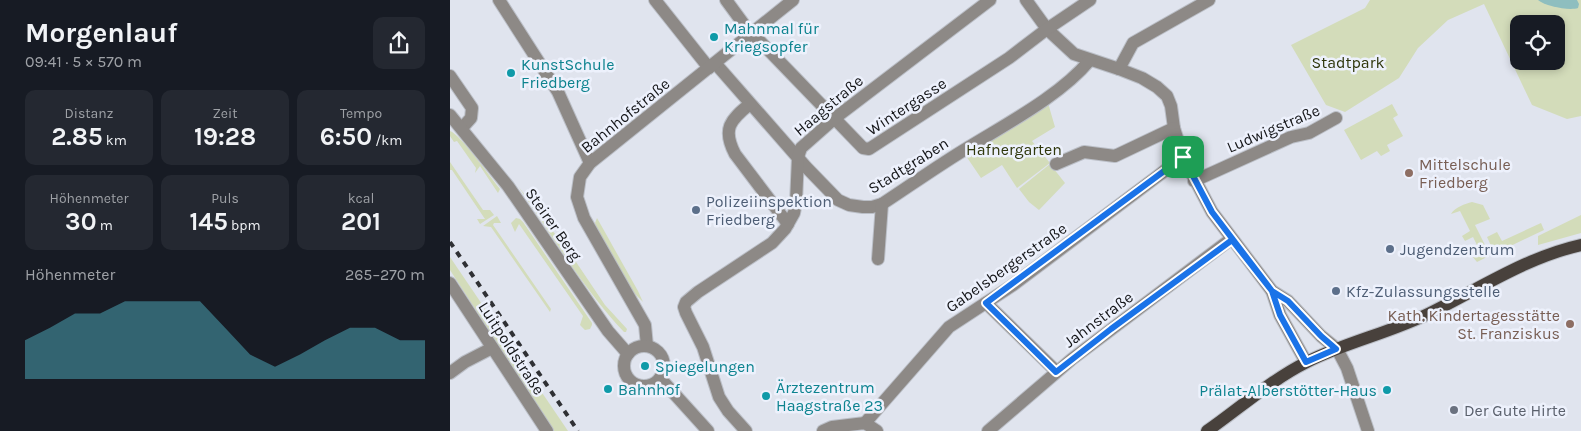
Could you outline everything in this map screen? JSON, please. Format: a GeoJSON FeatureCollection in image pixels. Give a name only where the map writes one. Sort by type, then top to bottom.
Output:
{"type":"FeatureCollection","features":[{"type":"Feature","properties":{"kind":"main road"},"geometry":{"type":"LineString","coordinates":[[1207,431],[1245,402],[1306,362],[1419,318],[1545,256],[1581,245]]}},
{"type":"Feature","properties":{"kind":"street"},"geometry":{"type":"LineString","coordinates":[[499,0],[558,92],[590,163]]}},
{"type":"Feature","properties":{"kind":"street","name":"Stadtgraben"},"geometry":{"type":"LineString","coordinates":[[655,0],[712,66],[750,104],[838,200],[849,205],[863,207],[882,204],[947,160],[1047,97],[1078,74],[1090,60]]}},
{"type":"Feature","properties":{"kind":"street","name":"Wintergasse"},"geometry":{"type":"LineString","coordinates":[[726,0],[752,34],[863,148],[869,149],[978,79],[1047,29]]}},
{"type":"Feature","properties":{"kind":"street","name":"Bahnhofstraße"},"geometry":{"type":"LineString","coordinates":[[647,346],[645,325],[584,218],[577,198],[580,176],[590,163],[793,0]]}},
{"type":"Feature","properties":{"kind":"street","name":"Haagstraße"},"geometry":{"type":"LineString","coordinates":[[746,431],[728,411],[719,397],[703,347],[684,307],[686,302],[779,237],[794,213],[798,157],[801,148],[835,118],[990,0]]}},
{"type":"Feature","properties":{"kind":"street"},"geometry":{"type":"LineString","coordinates":[[1026,0],[1047,29],[1074,54],[1119,68],[1157,87],[1167,96],[1183,157],[1194,180],[1212,212],[1272,291],[1280,315],[1306,362]]}},
{"type":"Feature","properties":{"kind":"street"},"geometry":{"type":"LineString","coordinates":[[1047,29],[1090,0]]}},
{"type":"Feature","properties":{"kind":"street"},"geometry":{"type":"LineString","coordinates":[[1119,68],[1133,43],[1208,0]]}},
{"type":"Feature","properties":{"kind":"street"},"geometry":{"type":"LineString","coordinates":[[450,76],[472,108],[471,118],[462,128]]}},
{"type":"Feature","properties":{"kind":"street"},"geometry":{"type":"LineString","coordinates":[[750,104],[732,120],[728,135],[730,144],[735,154],[788,224]]}},
{"type":"Feature","properties":{"kind":"street","name":"Steirer Berg"},"geometry":{"type":"LineString","coordinates":[[450,114],[508,186],[608,331],[628,354]]}},
{"type":"Feature","properties":{"kind":"street","name":"Ludwigstraße"},"geometry":{"type":"LineString","coordinates":[[1194,180],[1291,136],[1309,133],[1336,118]]}},
{"type":"Feature","properties":{"kind":"street"},"geometry":{"type":"LineString","coordinates":[[1056,164],[1084,152],[1115,156],[1174,128]]}},
{"type":"Feature","properties":{"kind":"street","name":"Gabelsbergerstraße"},"geometry":{"type":"LineString","coordinates":[[865,423],[948,327],[986,303],[1183,157]]}},
{"type":"Feature","properties":{"kind":"street"},"geometry":{"type":"LineString","coordinates":[[878,259],[882,204]]}},
{"type":"Feature","properties":{"kind":"street","name":"Jahnstraße"},"geometry":{"type":"LineString","coordinates":[[988,431],[1056,372],[1232,240]]}},
{"type":"Feature","properties":{"kind":"street","name":"Luitpoldstraße"},"geometry":{"type":"LineString","coordinates":[[450,283],[547,431]]}},
{"type":"Feature","properties":{"kind":"street"},"geometry":{"type":"LineString","coordinates":[[1272,291],[1288,301],[1336,349],[1347,368],[1368,431]]}},
{"type":"Feature","properties":{"kind":"street"},"geometry":{"type":"LineString","coordinates":[[986,303],[1056,372]]}},
{"type":"Feature","properties":{"kind":"street"},"geometry":{"type":"LineString","coordinates":[[647,346],[655,349],[662,358],[664,367],[660,378],[651,385],[644,386],[632,382],[624,368],[628,354],[638,347],[647,346]]}},
{"type":"Feature","properties":{"kind":"street"},"geometry":{"type":"LineString","coordinates":[[450,373],[465,362],[492,348]]}},
{"type":"Feature","properties":{"kind":"street"},"geometry":{"type":"LineString","coordinates":[[660,378],[708,431]]}},
{"type":"Feature","properties":{"kind":"street"},"geometry":{"type":"LineString","coordinates":[[823,431],[832,427],[865,423],[877,431]]}},
{"type":"Feature","properties":{"kind":"green space","name":"Stadtpark"},"geometry":{"type":"Polygon","coordinates":[[[1370,0],[1581,0],[1581,116],[1567,119],[1532,105],[1515,70],[1565,70],[1565,15],[1510,15],[1510,59],[1484,4],[1448,20],[1418,48],[1399,78],[1345,112],[1326,105],[1291,45],[1365,8],[1370,0]]]}},
{"type":"Feature","properties":{"kind":"green space","name":"Hafnergarten"},"geometry":{"type":"Polygon","coordinates":[[[1048,103],[1055,127],[1032,141],[1050,163],[1017,188],[1002,165],[981,178],[966,156],[1048,103]]]}},
{"type":"Feature","properties":{"kind":"green space"},"geometry":{"type":"Polygon","coordinates":[[[1392,104],[1398,115],[1393,118],[1403,136],[1387,145],[1390,151],[1381,156],[1377,151],[1361,160],[1344,130],[1392,104]]]}},
{"type":"Feature","properties":{"kind":"green space"},"geometry":{"type":"Polygon","coordinates":[[[450,131],[461,140],[483,167],[500,189],[498,193],[480,166],[475,173],[476,168],[457,141],[454,142],[450,136],[450,131]]]}},
{"type":"Feature","properties":{"kind":"green space"},"geometry":{"type":"Polygon","coordinates":[[[450,162],[483,210],[490,210],[494,215],[480,224],[477,219],[485,219],[452,170],[450,170],[450,162]]]}},
{"type":"Feature","properties":{"kind":"green space"},"geometry":{"type":"Polygon","coordinates":[[[1050,164],[1065,183],[1039,210],[1029,202],[1019,189],[1050,164]]]}},
{"type":"Feature","properties":{"kind":"green space"},"geometry":{"type":"Polygon","coordinates":[[[518,186],[572,256],[605,305],[627,329],[626,332],[609,316],[595,298],[518,186]]]}},
{"type":"Feature","properties":{"kind":"green space"},"geometry":{"type":"Polygon","coordinates":[[[1472,202],[1483,205],[1490,219],[1475,225],[1486,247],[1487,257],[1477,262],[1472,256],[1480,251],[1473,237],[1465,241],[1462,236],[1470,231],[1460,211],[1451,214],[1463,205],[1472,202]]]}},
{"type":"Feature","properties":{"kind":"green space"},"geometry":{"type":"Polygon","coordinates":[[[1581,215],[1581,233],[1538,245],[1538,236],[1581,215]]]}},
{"type":"Feature","properties":{"kind":"green space"},"geometry":{"type":"Polygon","coordinates":[[[497,216],[501,223],[494,223],[493,225],[551,309],[550,312],[491,227],[483,226],[497,216]]]}},
{"type":"Feature","properties":{"kind":"green space"},"geometry":{"type":"Polygon","coordinates":[[[516,218],[523,222],[592,323],[590,329],[585,330],[580,325],[583,316],[519,224],[515,232],[511,223],[516,218]]]}},
{"type":"Feature","properties":{"kind":"green space"},"geometry":{"type":"Polygon","coordinates":[[[597,218],[643,302],[631,290],[596,226],[597,218]]]}},
{"type":"Feature","properties":{"kind":"green space"},"geometry":{"type":"Polygon","coordinates":[[[1541,223],[1544,230],[1498,252],[1493,250],[1487,237],[1497,232],[1502,241],[1541,223]]]}},
{"type":"Feature","properties":{"kind":"green space"},"geometry":{"type":"Polygon","coordinates":[[[450,257],[568,431],[554,431],[450,270],[450,257]]]}},
{"type":"Feature","properties":{"kind":"shaded area"},"geometry":{"type":"Polygon","coordinates":[[[1538,0],[1577,0],[1579,4],[1578,8],[1574,9],[1563,8],[1551,6],[1538,0]]]}},
{"type":"Feature","properties":{"kind":"railway"},"geometry":{"type":"LineString","coordinates":[[450,242],[578,431]]}},
{"type":"Feature","properties":{"kind":"place","name":"Mahnmal für Kriegsopfer"},"geometry":{"type":"Point","coordinates":[714,37]}},
{"type":"Feature","properties":{"kind":"place","name":"KunstSchule Friedberg"},"geometry":{"type":"Point","coordinates":[511,73]}},
{"type":"Feature","properties":{"kind":"place","name":"Mittelschule Friedberg"},"geometry":{"type":"Point","coordinates":[1409,173]}},
{"type":"Feature","properties":{"kind":"place","name":"Polizeiinspektion Friedberg"},"geometry":{"type":"Point","coordinates":[696,210]}},
{"type":"Feature","properties":{"kind":"place","name":"Jugendzentrum"},"geometry":{"type":"Point","coordinates":[1390,249]}},
{"type":"Feature","properties":{"kind":"place","name":"Kfz-Zulassungsstelle"},"geometry":{"type":"Point","coordinates":[1336,291]}},
{"type":"Feature","properties":{"kind":"place","name":"Kath. Kindertagesstätte St. Franziskus"},"geometry":{"type":"Point","coordinates":[1570,324]}},
{"type":"Feature","properties":{"kind":"place","name":"Spiegelungen"},"geometry":{"type":"Point","coordinates":[645,366]}},
{"type":"Feature","properties":{"kind":"place","name":"Bahnhof"},"geometry":{"type":"Point","coordinates":[608,389]}},
{"type":"Feature","properties":{"kind":"place","name":"Prälat-Alberstötter-Haus"},"geometry":{"type":"Point","coordinates":[1387,390]}},
{"type":"Feature","properties":{"kind":"place","name":"Ärztezentrum Haagstraße 23"},"geometry":{"type":"Point","coordinates":[766,396]}},
{"type":"Feature","properties":{"kind":"place","name":"Der Gute Hirte"},"geometry":{"type":"Point","coordinates":[1454,410]}},
{"type":"Feature","properties":{"kind":"route"},"geometry":{"type":"LineString","coordinates":[[1183,157],[1013,285],[986,303],[1056,372],[1232,240],[1272,291],[1288,301],[1336,349],[1306,362],[1276,307],[1272,291],[1212,212],[1183,157]]}}]}
